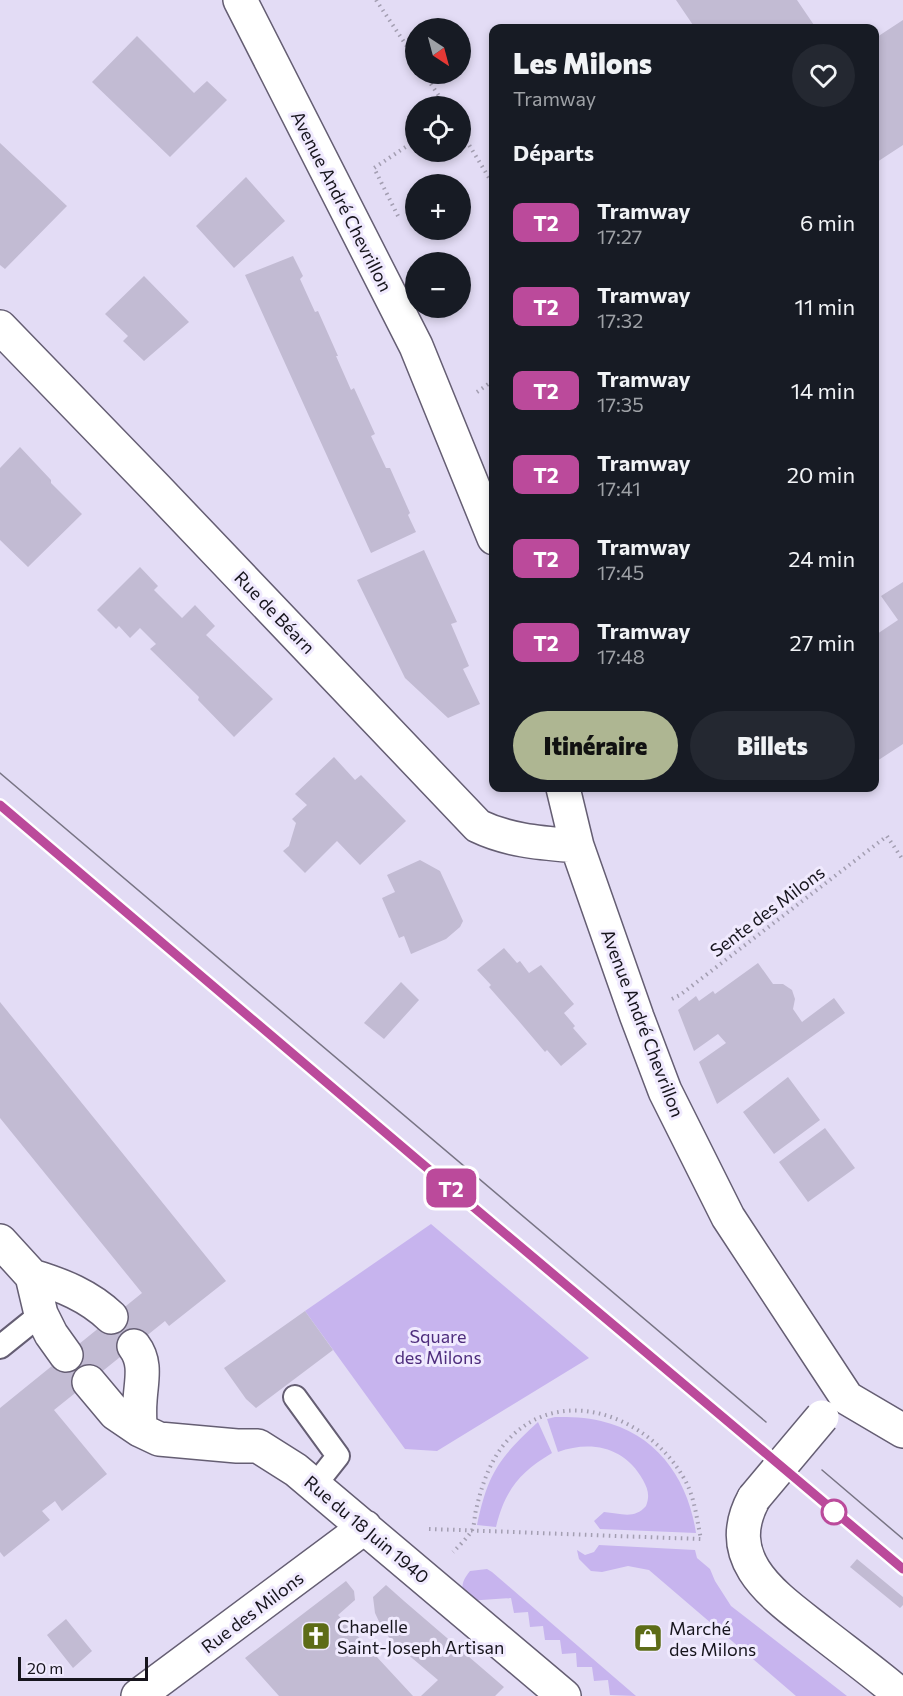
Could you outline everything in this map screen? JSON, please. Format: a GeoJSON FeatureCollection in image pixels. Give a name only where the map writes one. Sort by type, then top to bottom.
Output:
{"type":"FeatureCollection","features":[{"type":"Feature","properties":{"kind":"street","name":"Avenue André Chevrillon"},"geometry":{"type":"LineString","coordinates":[[240,0],[417,345],[489,525]]}},
{"type":"Feature","properties":{"kind":"street","name":"Rue de Béarn"},"geometry":{"type":"LineString","coordinates":[[0,327],[165,496],[478,826],[494,834],[526,841],[577,846]]}},
{"type":"Feature","properties":{"kind":"street","name":"Avenue André Chevrillon"},"geometry":{"type":"LineString","coordinates":[[564,792],[577,846],[665,1091],[728,1217],[807,1341],[834,1407]]}},
{"type":"Feature","properties":{"kind":"street"},"geometry":{"type":"LineString","coordinates":[[0,1241],[32,1276],[69,1289],[97,1304],[111,1317]]}},
{"type":"Feature","properties":{"kind":"street"},"geometry":{"type":"LineString","coordinates":[[32,1276],[41,1314],[51,1334],[66,1355]]}},
{"type":"Feature","properties":{"kind":"street"},"geometry":{"type":"LineString","coordinates":[[134,1346],[142,1359],[143,1371],[140,1430]]}},
{"type":"Feature","properties":{"kind":"street","name":"Rue du 18 Juin 1940"},"geometry":{"type":"LineString","coordinates":[[89,1382],[115,1413],[140,1430],[159,1439],[258,1446],[296,1470],[564,1696]]}},
{"type":"Feature","properties":{"kind":"street"},"geometry":{"type":"LineString","coordinates":[[902,1696],[782,1601],[758,1578],[744,1542],[744,1523],[754,1498],[834,1407],[903,1431]]}},
{"type":"Feature","properties":{"kind":"street","name":"Rue des Milons"},"geometry":{"type":"LineString","coordinates":[[138,1696],[366,1527]]}},
{"type":"Feature","properties":{"kind":"lane"},"geometry":{"type":"LineString","coordinates":[[0,1347],[41,1314]]}},
{"type":"Feature","properties":{"kind":"lane"},"geometry":{"type":"LineString","coordinates":[[295,1397],[338,1456],[315,1485]]}},
{"type":"Feature","properties":{"kind":"path"},"geometry":{"type":"LineString","coordinates":[[376,0],[405,44]]}},
{"type":"Feature","properties":{"kind":"path"},"geometry":{"type":"LineString","coordinates":[[400,220],[374,168],[405,147]]}},
{"type":"Feature","properties":{"kind":"path"},"geometry":{"type":"LineString","coordinates":[[471,148],[489,178]]}},
{"type":"Feature","properties":{"kind":"path"},"geometry":{"type":"LineString","coordinates":[[476,392],[489,383]]}},
{"type":"Feature","properties":{"kind":"path","name":"Sente des Milons"},"geometry":{"type":"LineString","coordinates":[[637,1017],[680,995],[887,836],[903,860]]}},
{"type":"Feature","properties":{"kind":"path"},"geometry":{"type":"LineString","coordinates":[[425,1528],[473,1530],[701,1539],[694,1503],[686,1482],[655,1443],[631,1425],[609,1416],[581,1410],[557,1411],[536,1418],[515,1433],[497,1455],[482,1486],[473,1530],[426,1578]]}},
{"type":"Feature","properties":{"kind":"green space","name":"Square des Milons"},"geometry":{"type":"Polygon","coordinates":[[[431,1224],[589,1358],[437,1451],[405,1449],[305,1311],[431,1224]]]}},
{"type":"Feature","properties":{"kind":"green space"},"geometry":{"type":"Polygon","coordinates":[[[584,1418],[621,1427],[654,1448],[677,1477],[686,1495],[696,1533],[600,1529],[594,1521],[604,1512],[626,1515],[637,1513],[646,1506],[648,1493],[646,1486],[636,1469],[617,1453],[595,1447],[570,1448],[558,1452],[547,1419],[584,1418]]]}},
{"type":"Feature","properties":{"kind":"green space"},"geometry":{"type":"Polygon","coordinates":[[[538,1422],[552,1453],[531,1467],[515,1483],[504,1502],[496,1527],[477,1525],[486,1492],[497,1468],[504,1457],[538,1422]]]}},
{"type":"Feature","properties":{"kind":"green space"},"geometry":{"type":"Polygon","coordinates":[[[599,1545],[695,1550],[697,1558],[710,1569],[731,1606],[847,1696],[796,1696],[649,1570],[628,1566],[602,1572],[591,1571],[579,1559],[577,1550],[585,1555],[594,1552],[599,1545]]]}},
{"type":"Feature","properties":{"kind":"green space"},"geometry":{"type":"Polygon","coordinates":[[[487,1569],[636,1696],[610,1695],[608,1680],[594,1681],[592,1667],[577,1667],[576,1653],[562,1654],[560,1640],[545,1640],[543,1626],[530,1627],[528,1612],[514,1613],[511,1598],[467,1601],[462,1586],[467,1575],[470,1571],[487,1569]]]}},
{"type":"Feature","properties":{"kind":"building"},"geometry":{"type":"Polygon","coordinates":[[[676,0],[797,0],[813,24],[692,24],[676,0]]]}},
{"type":"Feature","properties":{"kind":"building"},"geometry":{"type":"Polygon","coordinates":[[[903,20],[903,145],[879,161],[879,36],[903,20]]]}},
{"type":"Feature","properties":{"kind":"building"},"geometry":{"type":"Polygon","coordinates":[[[137,36],[194,93],[207,81],[227,100],[170,157],[92,82],[137,36]]]}},
{"type":"Feature","properties":{"kind":"building"},"geometry":{"type":"Polygon","coordinates":[[[0,143],[67,206],[5,269],[0,265],[0,143]]]}},
{"type":"Feature","properties":{"kind":"building"},"geometry":{"type":"Polygon","coordinates":[[[246,177],[285,221],[234,268],[196,226],[246,177]]]}},
{"type":"Feature","properties":{"kind":"building"},"geometry":{"type":"Polygon","coordinates":[[[293,256],[303,276],[300,279],[315,312],[318,311],[351,390],[354,388],[375,434],[371,436],[386,468],[390,468],[416,532],[371,553],[245,275],[293,256]]]}},
{"type":"Feature","properties":{"kind":"building"},"geometry":{"type":"Polygon","coordinates":[[[144,276],[189,322],[144,361],[123,341],[128,336],[105,314],[144,276]]]}},
{"type":"Feature","properties":{"kind":"building"},"geometry":{"type":"Polygon","coordinates":[[[20,447],[82,514],[28,567],[0,540],[0,468],[20,447]]]}},
{"type":"Feature","properties":{"kind":"building"},"geometry":{"type":"Polygon","coordinates":[[[424,550],[457,622],[451,624],[469,666],[463,669],[480,704],[448,718],[405,678],[357,580],[424,550]]]}},
{"type":"Feature","properties":{"kind":"building"},"geometry":{"type":"Polygon","coordinates":[[[140,567],[158,586],[154,590],[182,618],[195,605],[215,626],[206,635],[273,699],[234,737],[198,700],[199,697],[150,649],[156,644],[140,628],[130,638],[119,626],[116,629],[97,610],[140,567]]]}},
{"type":"Feature","properties":{"kind":"building"},"geometry":{"type":"Polygon","coordinates":[[[903,582],[903,744],[879,760],[879,633],[898,620],[881,596],[903,582]]]}},
{"type":"Feature","properties":{"kind":"building"},"geometry":{"type":"Polygon","coordinates":[[[334,757],[355,780],[361,775],[406,821],[360,865],[337,841],[305,873],[283,851],[289,846],[296,823],[292,819],[307,805],[295,794],[334,757]]]}},
{"type":"Feature","properties":{"kind":"building"},"geometry":{"type":"Polygon","coordinates":[[[420,860],[440,871],[463,921],[460,927],[446,939],[411,954],[404,936],[399,938],[382,898],[395,892],[387,875],[420,860]]]}},
{"type":"Feature","properties":{"kind":"building"},"geometry":{"type":"Polygon","coordinates":[[[504,948],[517,963],[520,961],[529,973],[541,965],[574,1004],[564,1013],[587,1044],[561,1066],[547,1050],[545,1052],[477,970],[504,948]]]}},
{"type":"Feature","properties":{"kind":"building"},"geometry":{"type":"Polygon","coordinates":[[[758,963],[773,984],[783,984],[792,990],[795,999],[793,1009],[802,1022],[834,998],[845,1013],[717,1104],[699,1062],[726,1043],[718,1034],[694,1051],[678,1010],[696,996],[699,1001],[713,991],[715,994],[758,963]]]}},
{"type":"Feature","properties":{"kind":"building"},"geometry":{"type":"Polygon","coordinates":[[[401,982],[419,1000],[384,1039],[364,1023],[401,982]]]}},
{"type":"Feature","properties":{"kind":"building"},"geometry":{"type":"Polygon","coordinates":[[[0,1002],[226,1281],[169,1326],[165,1321],[54,1410],[107,1474],[62,1511],[55,1501],[42,1511],[50,1520],[4,1557],[0,1552],[0,1408],[142,1293],[0,1118],[0,1002]]]}},
{"type":"Feature","properties":{"kind":"building"},"geometry":{"type":"Polygon","coordinates":[[[788,1077],[820,1120],[774,1154],[743,1112],[788,1077]]]}},
{"type":"Feature","properties":{"kind":"building"},"geometry":{"type":"Polygon","coordinates":[[[825,1128],[855,1168],[808,1202],[779,1162],[825,1128]]]}},
{"type":"Feature","properties":{"kind":"building"},"geometry":{"type":"Polygon","coordinates":[[[305,1311],[333,1350],[256,1408],[246,1399],[224,1368],[305,1311]]]}},
{"type":"Feature","properties":{"kind":"building"},"geometry":{"type":"Polygon","coordinates":[[[857,1559],[903,1597],[903,1605],[900,1608],[850,1567],[857,1559]]]}},
{"type":"Feature","properties":{"kind":"building","name":"Chapelle Saint-Joseph Artisan"},"geometry":{"type":"Polygon","coordinates":[[[346,1581],[354,1591],[355,1600],[338,1615],[413,1696],[279,1696],[245,1658],[346,1581]]]}},
{"type":"Feature","properties":{"kind":"building","name":"Chapelle Saint-Joseph Artisan"},"geometry":{"type":"Polygon","coordinates":[[[386,1585],[504,1687],[495,1696],[421,1696],[438,1680],[393,1642],[383,1630],[375,1613],[373,1597],[386,1585]]]}},
{"type":"Feature","properties":{"kind":"building"},"geometry":{"type":"Polygon","coordinates":[[[66,1619],[92,1651],[73,1668],[47,1635],[66,1619]]]}},
{"type":"Feature","properties":{"kind":"tram line"},"geometry":{"type":"LineString","coordinates":[[0,773],[766,1422]]}},
{"type":"Feature","properties":{"kind":"tram line"},"geometry":{"type":"LineString","coordinates":[[0,805],[752,1442]]}},
{"type":"Feature","properties":{"kind":"tram line","name":"T2"},"geometry":{"type":"LineString","coordinates":[[0,805],[903,1569]]}},
{"type":"Feature","properties":{"kind":"tram line"},"geometry":{"type":"LineString","coordinates":[[822,1470],[903,1539]]}},
{"type":"Feature","properties":{"kind":"tram line"},"geometry":{"type":"LineString","coordinates":[[807,1489],[903,1569]]}},
{"type":"Feature","properties":{"kind":"place","name":"Chapelle Saint-Joseph Artisan"},"geometry":{"type":"Point","coordinates":[316,1636]}},
{"type":"Feature","properties":{"kind":"place","name":"Marché des Milons"},"geometry":{"type":"Point","coordinates":[648,1638]}}]}
